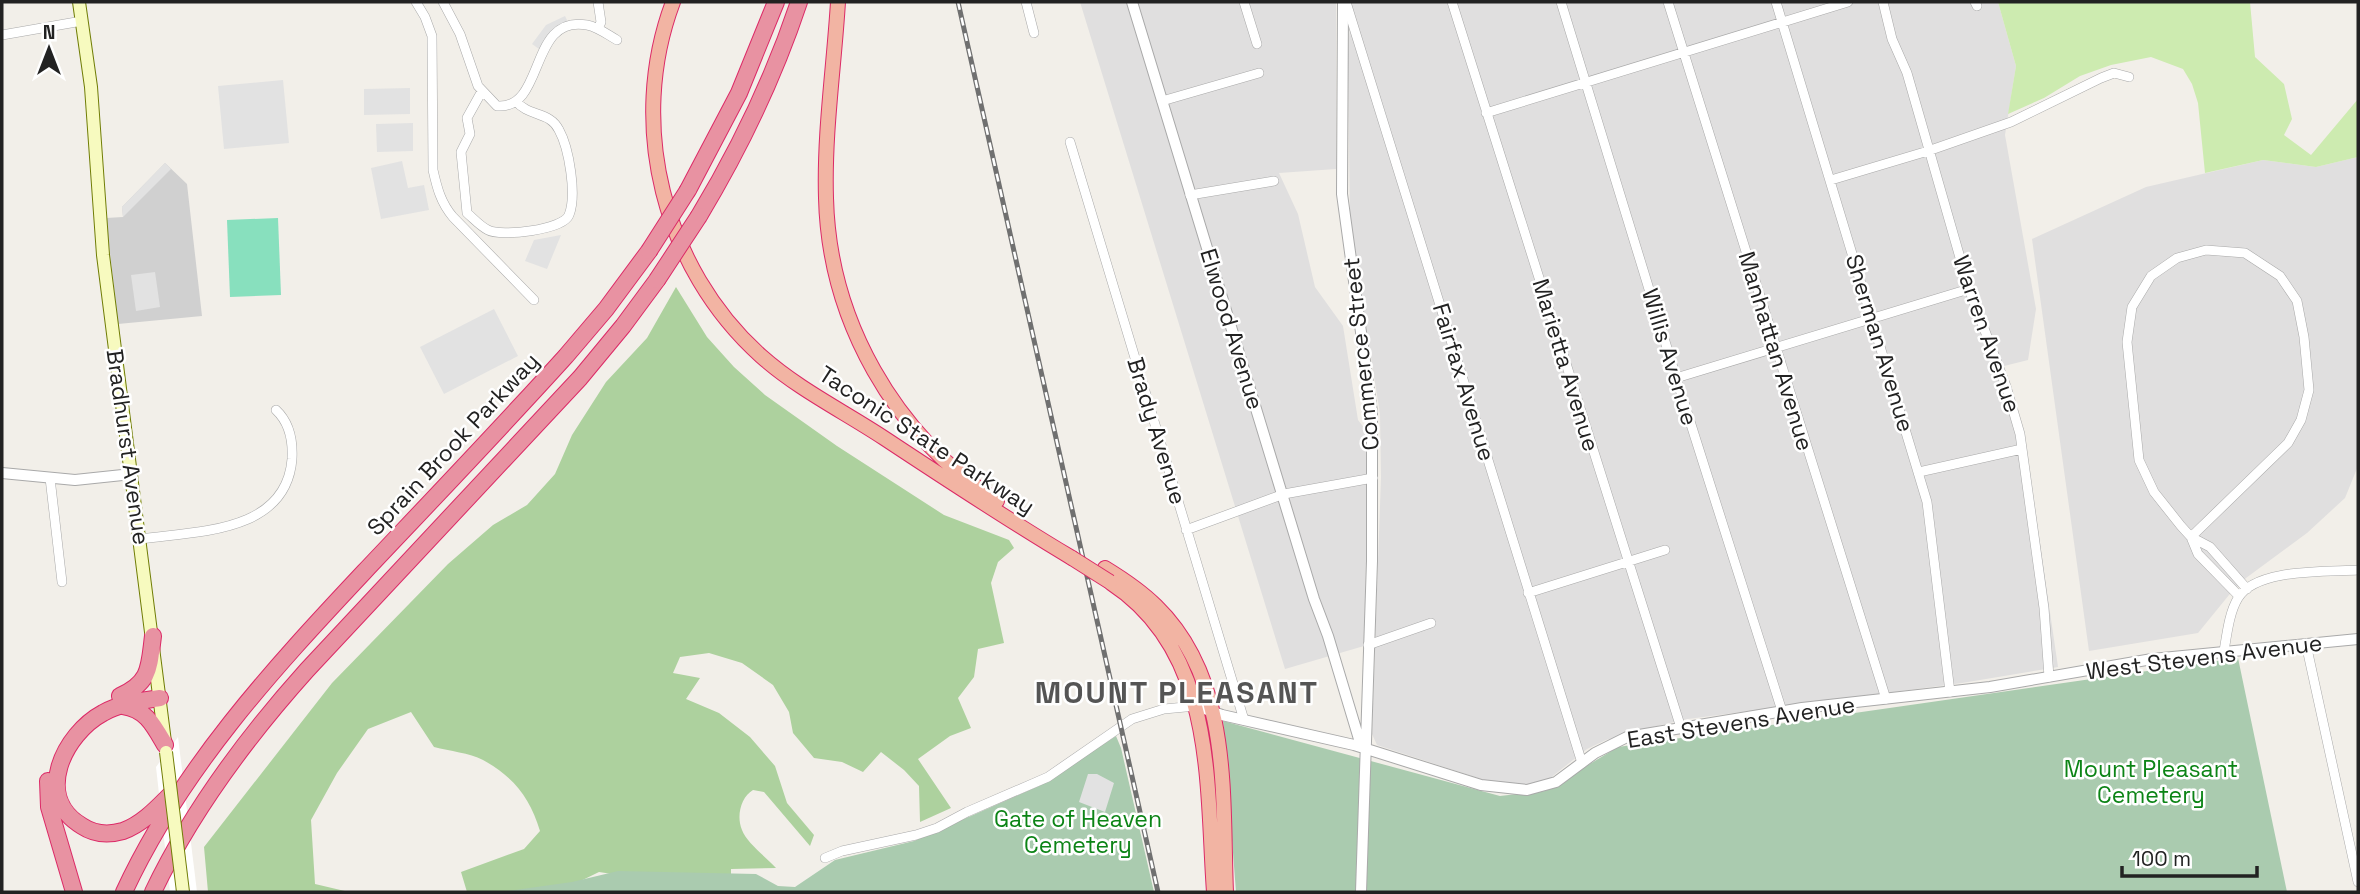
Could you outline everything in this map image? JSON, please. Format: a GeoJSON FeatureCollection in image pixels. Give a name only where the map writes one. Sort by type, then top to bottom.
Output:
{"type":"FeatureCollection","features":[{"type":"Feature","properties":{"kind":"highway","name":"Taconic State Parkway"},"geometry":{"type":"LineString","coordinates":[[673,2],[663,34],[655,78],[653,116],[656,156],[663,195],[676,233],[698,279],[716,307],[749,344],[786,376],[993,510],[1070,552]]}},
{"type":"Feature","properties":{"kind":"highway","name":"Sprain Brook Parkway"},"geometry":{"type":"LineString","coordinates":[[124,892],[149,842],[192,774],[229,724],[286,656],[566,356],[606,309],[649,251],[688,190],[731,110],[776,2]]}},
{"type":"Feature","properties":{"kind":"highway","name":"Sprain Brook Parkway"},"geometry":{"type":"LineString","coordinates":[[153,892],[208,795],[263,720],[580,378],[618,333],[699,216],[731,160],[760,102],[799,2]]}},
{"type":"Feature","properties":{"kind":"highway","name":"Taconic State Parkway"},"geometry":{"type":"LineString","coordinates":[[838,2],[826,208],[836,275],[855,333],[890,397],[937,453],[987,495],[1070,552],[1147,597],[1176,628],[1197,662],[1213,712],[1219,757],[1226,892]]}},
{"type":"Feature","properties":{"kind":"highway","name":"Taconic State Parkway"},"geometry":{"type":"LineString","coordinates":[[1107,575],[1143,608],[1164,634],[1184,668],[1196,706],[1204,756],[1214,892]]}},
{"type":"Feature","properties":{"kind":"highway"},"geometry":{"type":"LineString","coordinates":[[153,636],[147,674],[136,688],[97,716],[72,741],[60,763],[56,783],[58,797],[64,810],[85,828],[99,833],[114,833],[127,830],[148,817],[192,774]]}},
{"type":"Feature","properties":{"kind":"highway"},"geometry":{"type":"LineString","coordinates":[[74,892],[49,807],[51,767],[61,744],[78,722],[93,710],[160,693]]}},
{"type":"Feature","properties":{"kind":"highway"},"geometry":{"type":"LineString","coordinates":[[117,702],[143,713],[153,723],[166,748]]}},
{"type":"Feature","properties":{"kind":"main road","name":"Bradhurst Avenue"},"geometry":{"type":"LineString","coordinates":[[79,2],[92,100],[102,247],[153,636],[183,892]]}},
{"type":"Feature","properties":{"kind":"street"},"geometry":{"type":"LineString","coordinates":[[416,2],[432,36],[433,170],[437,189],[453,217],[534,300]]}},
{"type":"Feature","properties":{"kind":"street"},"geometry":{"type":"LineString","coordinates":[[443,2],[456,24],[472,74],[482,91],[497,106],[516,101],[527,88],[549,38],[559,30],[586,25],[617,40]]}},
{"type":"Feature","properties":{"kind":"street"},"geometry":{"type":"LineString","coordinates":[[598,2],[601,22],[598,29]]}},
{"type":"Feature","properties":{"kind":"street"},"geometry":{"type":"LineString","coordinates":[[1026,2],[1034,33]]}},
{"type":"Feature","properties":{"kind":"street","name":"Elwood Avenue"},"geometry":{"type":"LineString","coordinates":[[1132,2],[1314,599],[1334,656]]}},
{"type":"Feature","properties":{"kind":"street"},"geometry":{"type":"LineString","coordinates":[[1244,2],[1257,44]]}},
{"type":"Feature","properties":{"kind":"street","name":"Commerce Street"},"geometry":{"type":"LineString","coordinates":[[1345,2],[1342,194],[1372,412],[1373,478],[1361,892]]}},
{"type":"Feature","properties":{"kind":"street","name":"Fairfax Avenue"},"geometry":{"type":"LineString","coordinates":[[1345,2],[1582,763]]}},
{"type":"Feature","properties":{"kind":"street","name":"Marietta Avenue"},"geometry":{"type":"LineString","coordinates":[[1452,2],[1681,729]]}},
{"type":"Feature","properties":{"kind":"street","name":"Willis Avenue"},"geometry":{"type":"LineString","coordinates":[[1561,2],[1676,378],[1782,711]]}},
{"type":"Feature","properties":{"kind":"street","name":"Manhattan Avenue"},"geometry":{"type":"LineString","coordinates":[[1668,2],[1886,699]]}},
{"type":"Feature","properties":{"kind":"street","name":"Sherman Avenue"},"geometry":{"type":"LineString","coordinates":[[1776,2],[1927,502],[1950,692]]}},
{"type":"Feature","properties":{"kind":"street"},"geometry":{"type":"LineString","coordinates":[[1486,113],[1848,2]]}},
{"type":"Feature","properties":{"kind":"street","name":"Warren Avenue"},"geometry":{"type":"LineString","coordinates":[[1883,2],[1892,38],[1908,73],[1969,289],[2014,410],[2044,608],[2049,677]]}},
{"type":"Feature","properties":{"kind":"street"},"geometry":{"type":"LineString","coordinates":[[2,35],[82,20]]}},
{"type":"Feature","properties":{"kind":"street"},"geometry":{"type":"LineString","coordinates":[[1163,101],[1259,73]]}},
{"type":"Feature","properties":{"kind":"street"},"geometry":{"type":"LineString","coordinates":[[1831,180],[1928,151],[2011,122],[2114,73],[2129,77]]}},
{"type":"Feature","properties":{"kind":"street"},"geometry":{"type":"LineString","coordinates":[[482,91],[467,118],[470,134],[461,152],[467,213],[488,231],[497,233],[541,230],[565,221],[569,215],[573,186],[560,130],[551,118],[522,109],[516,101]]}},
{"type":"Feature","properties":{"kind":"street","name":"Brady Avenue"},"geometry":{"type":"LineString","coordinates":[[1070,142],[1244,720]]}},
{"type":"Feature","properties":{"kind":"street"},"geometry":{"type":"LineString","coordinates":[[1191,195],[1274,181]]}},
{"type":"Feature","properties":{"kind":"street"},"geometry":{"type":"LineString","coordinates":[[2191,537],[2288,443],[2301,420],[2309,390],[2304,337],[2297,301],[2280,276],[2245,253],[2206,250],[2177,258],[2151,276],[2132,307],[2127,342],[2139,460],[2154,492],[2191,537],[2197,554],[2239,596]]}},
{"type":"Feature","properties":{"kind":"street"},"geometry":{"type":"LineString","coordinates":[[1676,378],[1969,289]]}},
{"type":"Feature","properties":{"kind":"street"},"geometry":{"type":"LineString","coordinates":[[140,539],[241,524],[268,508],[286,484],[292,456],[287,423],[276,410]]}},
{"type":"Feature","properties":{"kind":"street"},"geometry":{"type":"LineString","coordinates":[[1919,472],[2022,449]]}},
{"type":"Feature","properties":{"kind":"street"},"geometry":{"type":"LineString","coordinates":[[2,473],[83,480],[132,474]]}},
{"type":"Feature","properties":{"kind":"street"},"geometry":{"type":"LineString","coordinates":[[50,478],[62,582]]}},
{"type":"Feature","properties":{"kind":"street"},"geometry":{"type":"LineString","coordinates":[[1186,530],[1284,494],[1373,478]]}},
{"type":"Feature","properties":{"kind":"street"},"geometry":{"type":"LineString","coordinates":[[2191,537],[2210,547],[2247,589]]}},
{"type":"Feature","properties":{"kind":"street"},"geometry":{"type":"LineString","coordinates":[[1528,593],[1664,550]]}},
{"type":"Feature","properties":{"kind":"street"},"geometry":{"type":"LineString","coordinates":[[2224,651],[2239,596],[2247,589],[2261,581],[2287,575],[2358,570]]}},
{"type":"Feature","properties":{"kind":"street"},"geometry":{"type":"LineString","coordinates":[[1368,645],[1431,623]]}},
{"type":"Feature","properties":{"kind":"street","name":"West Stevens Avenue"},"geometry":{"type":"LineString","coordinates":[[2049,677],[2152,659],[2358,639]]}},
{"type":"Feature","properties":{"kind":"street"},"geometry":{"type":"LineString","coordinates":[[2306,644],[2358,882]]}},
{"type":"Feature","properties":{"kind":"street","name":"Commerce Street"},"geometry":{"type":"LineString","coordinates":[[1334,656],[1359,738],[1366,748]]}},
{"type":"Feature","properties":{"kind":"street","name":"East Stevens Avenue"},"geometry":{"type":"LineString","coordinates":[[1196,706],[1366,748],[1469,781],[1506,789],[1527,790],[1556,782],[1609,745],[1627,737],[1782,711],[1950,692],[2049,677]]}},
{"type":"Feature","properties":{"kind":"street"},"geometry":{"type":"LineString","coordinates":[[825,858],[842,851],[937,828],[967,812],[1041,781],[1106,735],[1144,714],[1174,707],[1196,706]]}},
{"type":"Feature","properties":{"kind":"shaded area"},"geometry":{"type":"Polygon","coordinates":[[[1080,2],[1336,2],[1336,169],[1279,173],[1298,214],[1315,287],[1343,326],[1358,420],[1369,434],[1364,646],[1285,669],[1080,2]]]}},
{"type":"Feature","properties":{"kind":"shaded area"},"geometry":{"type":"Polygon","coordinates":[[[1351,2],[1998,2],[2016,66],[2005,135],[2036,309],[2028,360],[2004,366],[2025,441],[2058,667],[1661,725],[1606,740],[1587,749],[1549,779],[1530,785],[1513,786],[1487,781],[1377,745],[1372,734],[1381,477],[1380,414],[1350,224],[1348,55],[1351,2]]]}},
{"type":"Feature","properties":{"kind":"shaded area"},"geometry":{"type":"Polygon","coordinates":[[[565,16],[568,22],[554,28],[539,49],[532,44],[546,25],[565,16]]]}},
{"type":"Feature","properties":{"kind":"shaded area"},"geometry":{"type":"Polygon","coordinates":[[[283,80],[289,143],[224,149],[218,86],[283,80]]]}},
{"type":"Feature","properties":{"kind":"shaded area"},"geometry":{"type":"Polygon","coordinates":[[[410,88],[410,114],[364,115],[364,89],[410,88]]]}},
{"type":"Feature","properties":{"kind":"shaded area"},"geometry":{"type":"Polygon","coordinates":[[[413,123],[413,151],[377,152],[376,124],[413,123]]]}},
{"type":"Feature","properties":{"kind":"shaded area"},"geometry":{"type":"Polygon","coordinates":[[[2358,157],[2358,466],[2345,498],[2307,533],[2246,578],[2198,633],[2089,651],[2032,239],[2146,187],[2263,160],[2316,167],[2358,157]]]}},
{"type":"Feature","properties":{"kind":"shaded area"},"geometry":{"type":"Polygon","coordinates":[[[402,161],[408,188],[424,185],[429,210],[381,219],[371,168],[402,161]]]}},
{"type":"Feature","properties":{"kind":"shaded area"},"geometry":{"type":"Polygon","coordinates":[[[165,163],[187,184],[202,316],[118,324],[106,218],[123,217],[122,207],[165,163]]]}},
{"type":"Feature","properties":{"kind":"shaded area"},"geometry":{"type":"Polygon","coordinates":[[[165,163],[171,169],[123,217],[122,207],[165,163]]]}},
{"type":"Feature","properties":{"kind":"shaded area"},"geometry":{"type":"Polygon","coordinates":[[[561,235],[547,269],[525,261],[534,240],[561,235]]]}},
{"type":"Feature","properties":{"kind":"shaded area"},"geometry":{"type":"Polygon","coordinates":[[[155,272],[160,307],[136,311],[131,275],[155,272]]]}},
{"type":"Feature","properties":{"kind":"shaded area"},"geometry":{"type":"Polygon","coordinates":[[[494,309],[518,356],[444,394],[420,347],[494,309]]]}},
{"type":"Feature","properties":{"kind":"shaded area"},"geometry":{"type":"Polygon","coordinates":[[[1088,774],[1097,774],[1114,783],[1105,812],[1079,802],[1088,774]]]}},
{"type":"Feature","properties":{"kind":"green space"},"geometry":{"type":"Polygon","coordinates":[[[1998,2],[2250,2],[2255,57],[2284,84],[2292,119],[2284,135],[2311,155],[2358,99],[2358,157],[2316,167],[2263,160],[2205,173],[2198,103],[2192,84],[2183,69],[2151,57],[2111,65],[2080,76],[2044,98],[2008,114],[2016,66],[1998,2]]]}},
{"type":"Feature","properties":{"kind":"green space"},"geometry":{"type":"Polygon","coordinates":[[[278,218],[281,295],[230,297],[227,220],[278,218]]]}},
{"type":"Feature","properties":{"kind":"green space"},"geometry":{"type":"Polygon","coordinates":[[[676,287],[707,337],[734,367],[765,395],[837,446],[944,515],[1009,540],[1014,548],[998,562],[991,583],[1004,643],[978,649],[974,677],[958,698],[971,728],[950,736],[918,759],[951,808],[920,822],[919,786],[881,752],[863,772],[842,762],[814,758],[793,733],[789,712],[773,685],[742,663],[709,653],[680,657],[673,673],[700,678],[686,699],[719,713],[750,737],[775,766],[787,803],[814,835],[810,846],[764,792],[753,790],[743,802],[740,825],[748,840],[776,868],[731,869],[731,892],[599,872],[558,892],[467,892],[461,872],[524,849],[540,831],[526,799],[512,781],[478,758],[434,747],[411,712],[368,729],[337,773],[311,820],[315,884],[349,892],[208,892],[204,847],[332,683],[448,564],[493,525],[527,505],[555,474],[572,435],[606,382],[647,338],[676,287]]]}},
{"type":"Feature","properties":{"kind":"green space","name":"Mount Pleasant Cemetery"},"geometry":{"type":"Polygon","coordinates":[[[2238,658],[2287,892],[1236,892],[1223,721],[1500,796],[1545,791],[1618,747],[2238,658]]]}},
{"type":"Feature","properties":{"kind":"green space","name":"Gate of Heaven Cemetery"},"geometry":{"type":"Polygon","coordinates":[[[1116,736],[1154,892],[500,892],[572,882],[618,871],[756,874],[778,886],[795,887],[835,860],[914,841],[1039,786],[1116,736]]]}},
{"type":"Feature","properties":{"kind":"pier"},"geometry":{"type":"Polygon","coordinates":[[[178,737],[197,892],[170,892],[156,767],[178,737]]]}},
{"type":"Feature","properties":{"kind":"railway"},"geometry":{"type":"LineString","coordinates":[[958,2],[1158,892]]}},
{"type":"Feature","properties":{"kind":"district","name":"MOUNT PLEASANT"},"geometry":{"type":"Point","coordinates":[1177,692]}}]}
